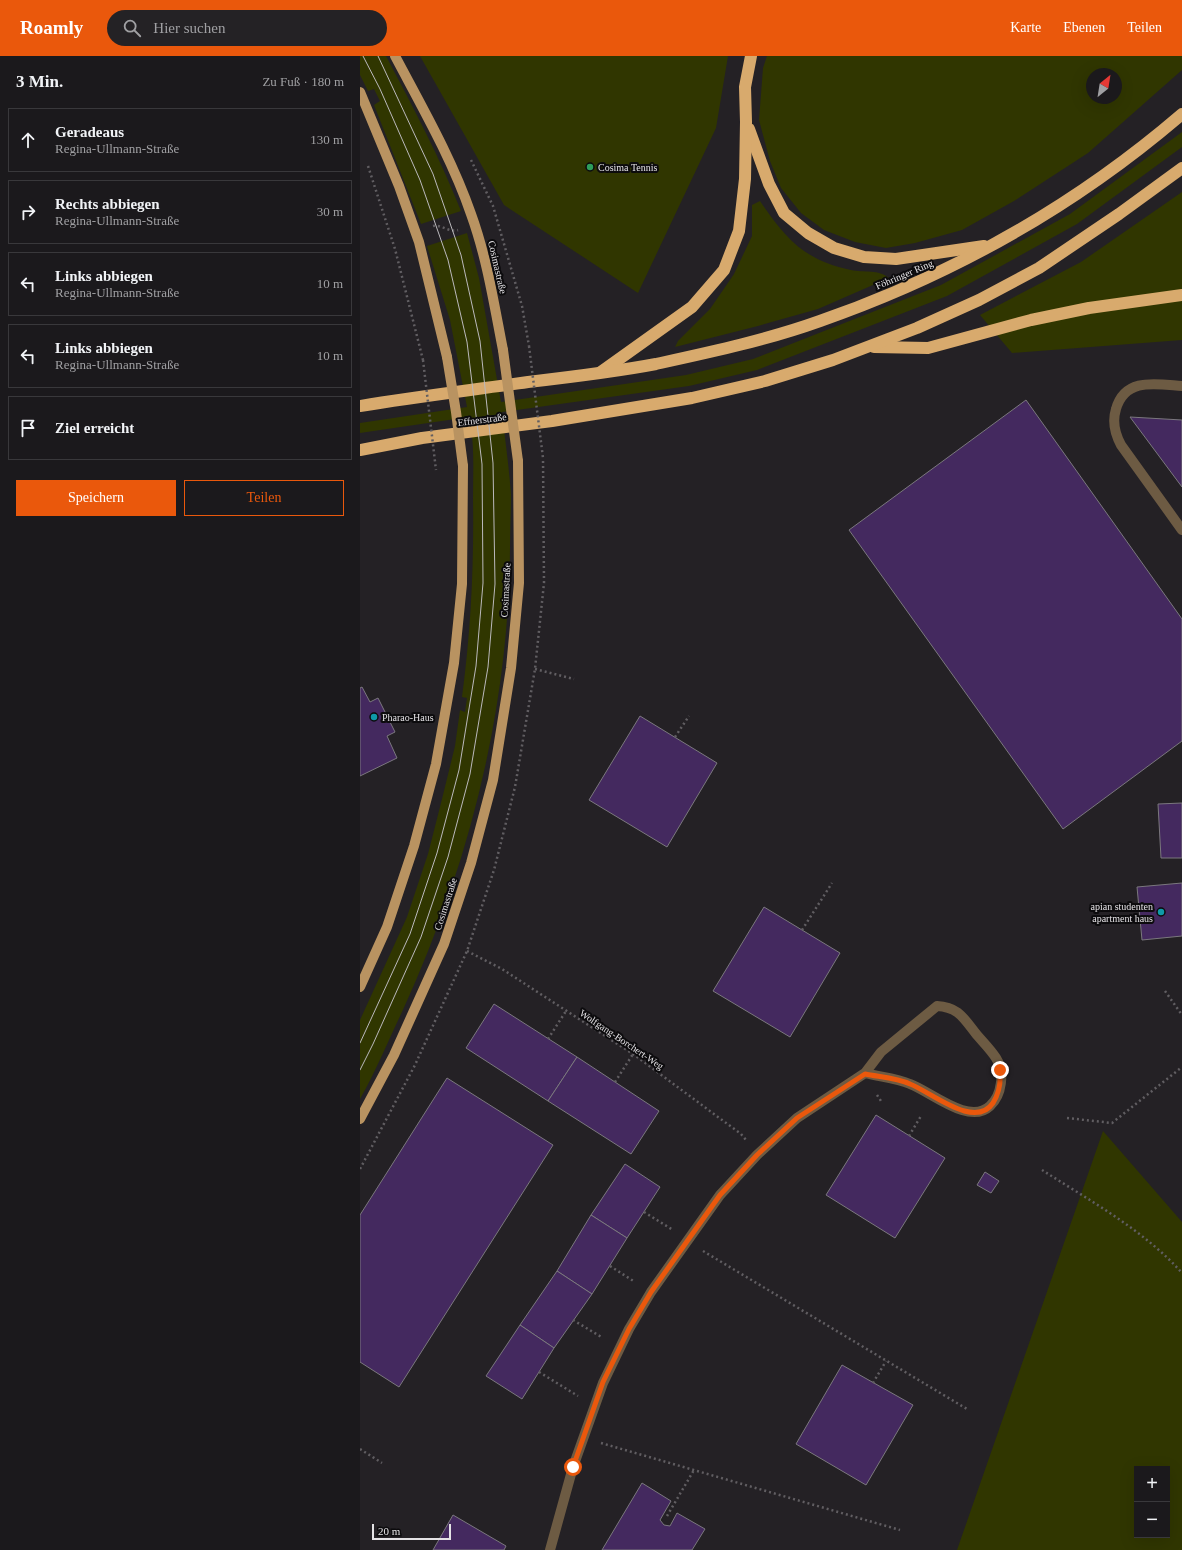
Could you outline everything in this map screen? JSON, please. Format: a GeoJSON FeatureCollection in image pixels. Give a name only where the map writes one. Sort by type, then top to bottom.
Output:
{"type":"FeatureCollection","features":[{"type":"Feature","properties":{"kind":"highway"},"geometry":{"type":"LineString","coordinates":[[360,406],[598,373],[692,307],[724,270],[739,231],[744,179],[746,122],[745,87],[751,56]]}},
{"type":"Feature","properties":{"kind":"highway","name":"Föhringer Ring"},"geometry":{"type":"LineString","coordinates":[[598,373],[685,357],[758,339],[819,321],[898,290],[994,245],[1090,185],[1148,143],[1182,114]]}},
{"type":"Feature","properties":{"kind":"highway"},"geometry":{"type":"LineString","coordinates":[[746,122],[769,184],[784,213],[808,233],[834,248],[864,257],[896,259],[994,245]]}},
{"type":"Feature","properties":{"kind":"highway"},"geometry":{"type":"LineString","coordinates":[[867,347],[918,328],[979,300],[1040,268],[1119,214],[1182,168]]}},
{"type":"Feature","properties":{"kind":"highway"},"geometry":{"type":"LineString","coordinates":[[867,347],[928,348],[1038,318],[1089,308],[1182,295]]}},
{"type":"Feature","properties":{"kind":"highway","name":"Effnerstraße"},"geometry":{"type":"LineString","coordinates":[[360,450],[422,438],[552,421],[692,398],[765,381],[834,360],[867,347]]}},
{"type":"Feature","properties":{"kind":"main road","name":"Cosimastraße"},"geometry":{"type":"LineString","coordinates":[[360,1119],[394,1055],[444,944],[471,863],[493,780],[511,668],[520,583],[518,461],[503,350],[482,247],[471,213],[446,155],[395,56]]}},
{"type":"Feature","properties":{"kind":"main road"},"geometry":{"type":"LineString","coordinates":[[360,92],[399,186],[419,242],[447,357],[463,466],[462,584],[454,663],[436,764],[414,846],[387,927],[360,987]]}},
{"type":"Feature","properties":{"kind":"street"},"geometry":{"type":"LineString","coordinates":[[1182,386],[1140,385],[1128,388],[1122,394],[1114,413],[1116,435],[1121,445],[1182,530]]}},
{"type":"Feature","properties":{"kind":"street"},"geometry":{"type":"LineString","coordinates":[[550,1550],[573,1467],[603,1382],[629,1329],[651,1292],[720,1195],[757,1155],[797,1118],[865,1074],[881,1052],[937,1006],[948,1006],[959,1013],[997,1059],[1000,1070],[1001,1084],[998,1094],[990,1107],[982,1111],[971,1113],[957,1109],[910,1084],[865,1074]]}},
{"type":"Feature","properties":{"kind":"path"},"geometry":{"type":"LineString","coordinates":[[368,164],[395,249],[423,360],[436,470]]}},
{"type":"Feature","properties":{"kind":"path"},"geometry":{"type":"LineString","coordinates":[[395,249],[430,239],[427,228],[436,225],[453,232],[463,228],[460,217],[493,206]]}},
{"type":"Feature","properties":{"kind":"path"},"geometry":{"type":"LineString","coordinates":[[529,346],[543,458]]}},
{"type":"Feature","properties":{"kind":"path"},"geometry":{"type":"LineString","coordinates":[[535,669],[574,679]]}},
{"type":"Feature","properties":{"kind":"path"},"geometry":{"type":"LineString","coordinates":[[676,737],[689,716]]}},
{"type":"Feature","properties":{"kind":"path"},"geometry":{"type":"LineString","coordinates":[[802,930],[832,883]]}},
{"type":"Feature","properties":{"kind":"path","name":"Wolfgang-Borchert-Weg"},"geometry":{"type":"LineString","coordinates":[[467,951],[502,969],[633,1054],[741,1134],[757,1155]]}},
{"type":"Feature","properties":{"kind":"path"},"geometry":{"type":"LineString","coordinates":[[1165,991],[1182,1015]]}},
{"type":"Feature","properties":{"kind":"path"},"geometry":{"type":"LineString","coordinates":[[548,1039],[566,1011]]}},
{"type":"Feature","properties":{"kind":"path"},"geometry":{"type":"LineString","coordinates":[[615,1082],[633,1054]]}},
{"type":"Feature","properties":{"kind":"path"},"geometry":{"type":"LineString","coordinates":[[1067,1118],[1112,1123],[1182,1067]]}},
{"type":"Feature","properties":{"kind":"path"},"geometry":{"type":"LineString","coordinates":[[909,1136],[921,1116]]}},
{"type":"Feature","properties":{"kind":"path"},"geometry":{"type":"LineString","coordinates":[[1042,1170],[1106,1211],[1167,1256],[1182,1273]]}},
{"type":"Feature","properties":{"kind":"path"},"geometry":{"type":"LineString","coordinates":[[644,1212],[664,1225]]}},
{"type":"Feature","properties":{"kind":"path"},"geometry":{"type":"LineString","coordinates":[[688,1241],[967,1409]]}},
{"type":"Feature","properties":{"kind":"path"},"geometry":{"type":"LineString","coordinates":[[610,1266],[628,1277]]}},
{"type":"Feature","properties":{"kind":"path"},"geometry":{"type":"LineString","coordinates":[[573,1320],[596,1334]]}},
{"type":"Feature","properties":{"kind":"path"},"geometry":{"type":"LineString","coordinates":[[873,1382],[886,1361]]}},
{"type":"Feature","properties":{"kind":"path"},"geometry":{"type":"LineString","coordinates":[[539,1372],[570,1391]]}},
{"type":"Feature","properties":{"kind":"path"},"geometry":{"type":"LineString","coordinates":[[583,1439],[900,1530]]}},
{"type":"Feature","properties":{"kind":"path"},"geometry":{"type":"LineString","coordinates":[[360,1449],[382,1463]]}},
{"type":"Feature","properties":{"kind":"path"},"geometry":{"type":"LineString","coordinates":[[667,1516],[694,1470]]}},
{"type":"Feature","properties":{"kind":"green space"},"geometry":{"type":"Polygon","coordinates":[[[360,56],[386,56],[435,152],[461,211],[421,224],[374,105],[380,101],[374,89],[368,91],[360,75],[360,56]]]}},
{"type":"Feature","properties":{"kind":"green space","name":"Cosima Tennis"},"geometry":{"type":"Polygon","coordinates":[[[420,56],[728,56],[716,128],[638,293],[504,205],[420,56]]]}},
{"type":"Feature","properties":{"kind":"green space"},"geometry":{"type":"Polygon","coordinates":[[[767,56],[1182,56],[1182,70],[1088,153],[1014,201],[962,230],[915,243],[886,248],[855,242],[824,230],[801,213],[781,188],[770,161],[759,120],[763,68],[767,56]]]}},
{"type":"Feature","properties":{"kind":"green space"},"geometry":{"type":"Polygon","coordinates":[[[1182,132],[1182,147],[1077,224],[947,296],[757,370],[689,386],[502,412],[511,494],[508,608],[502,668],[493,727],[481,786],[447,901],[426,957],[377,1067],[360,1099],[360,1020],[407,917],[428,854],[455,746],[460,710],[465,712],[467,698],[462,697],[470,623],[473,549],[473,458],[469,417],[360,433],[360,423],[467,407],[450,320],[427,246],[467,233],[479,278],[501,402],[686,375],[753,359],[941,285],[1070,214],[1182,132]]]}},
{"type":"Feature","properties":{"kind":"green space"},"geometry":{"type":"Polygon","coordinates":[[[1182,192],[1182,340],[1012,353],[980,315],[1081,262],[1182,192]]]}},
{"type":"Feature","properties":{"kind":"green space"},"geometry":{"type":"Polygon","coordinates":[[[760,201],[788,237],[808,254],[835,266],[856,271],[881,273],[889,278],[818,309],[675,347],[678,341],[710,309],[734,274],[752,236],[752,205],[760,201]]]}},
{"type":"Feature","properties":{"kind":"green space"},"geometry":{"type":"Polygon","coordinates":[[[1103,1131],[1182,1222],[1182,1550],[957,1550],[1103,1131]]]}},
{"type":"Feature","properties":{"kind":"building"},"geometry":{"type":"Polygon","coordinates":[[[1026,400],[1182,619],[1182,741],[1063,829],[849,530],[1026,400]]]}},
{"type":"Feature","properties":{"kind":"building"},"geometry":{"type":"Polygon","coordinates":[[[1130,417],[1182,420],[1182,487],[1130,417]]]}},
{"type":"Feature","properties":{"kind":"building","name":"Pharao-Haus"},"geometry":{"type":"Polygon","coordinates":[[[362,687],[370,702],[378,698],[395,732],[387,736],[397,758],[360,776],[360,688],[362,687]]]}},
{"type":"Feature","properties":{"kind":"building"},"geometry":{"type":"Polygon","coordinates":[[[640,716],[717,763],[667,847],[589,800],[640,716]]]}},
{"type":"Feature","properties":{"kind":"building"},"geometry":{"type":"Polygon","coordinates":[[[1182,803],[1182,858],[1161,858],[1158,804],[1182,803]]]}},
{"type":"Feature","properties":{"kind":"building","name":"apian studenten apartment haus"},"geometry":{"type":"Polygon","coordinates":[[[1182,883],[1182,936],[1142,940],[1137,887],[1182,883]]]}},
{"type":"Feature","properties":{"kind":"building"},"geometry":{"type":"Polygon","coordinates":[[[764,907],[840,953],[790,1037],[713,991],[764,907]]]}},
{"type":"Feature","properties":{"kind":"building"},"geometry":{"type":"Polygon","coordinates":[[[494,1004],[577,1057],[548,1101],[466,1048],[494,1004]]]}},
{"type":"Feature","properties":{"kind":"building"},"geometry":{"type":"Polygon","coordinates":[[[577,1057],[659,1111],[631,1154],[548,1101],[577,1057]]]}},
{"type":"Feature","properties":{"kind":"building"},"geometry":{"type":"Polygon","coordinates":[[[447,1078],[553,1145],[399,1387],[360,1362],[360,1215],[447,1078]]]}},
{"type":"Feature","properties":{"kind":"building"},"geometry":{"type":"Polygon","coordinates":[[[876,1115],[945,1158],[895,1238],[826,1195],[876,1115]]]}},
{"type":"Feature","properties":{"kind":"building"},"geometry":{"type":"Polygon","coordinates":[[[625,1164],[660,1187],[627,1238],[591,1215],[625,1164]]]}},
{"type":"Feature","properties":{"kind":"building"},"geometry":{"type":"Polygon","coordinates":[[[985,1172],[999,1181],[991,1193],[977,1185],[985,1172]]]}},
{"type":"Feature","properties":{"kind":"building"},"geometry":{"type":"Polygon","coordinates":[[[591,1215],[627,1238],[592,1294],[557,1271],[591,1215]]]}},
{"type":"Feature","properties":{"kind":"building"},"geometry":{"type":"Polygon","coordinates":[[[557,1271],[592,1294],[554,1348],[520,1325],[557,1271]]]}},
{"type":"Feature","properties":{"kind":"building"},"geometry":{"type":"Polygon","coordinates":[[[520,1325],[554,1348],[522,1399],[486,1376],[520,1325]]]}},
{"type":"Feature","properties":{"kind":"building"},"geometry":{"type":"Polygon","coordinates":[[[842,1365],[913,1405],[866,1485],[796,1444],[842,1365]]]}},
{"type":"Feature","properties":{"kind":"building"},"geometry":{"type":"Polygon","coordinates":[[[642,1483],[671,1501],[660,1520],[664,1525],[670,1526],[677,1513],[705,1529],[692,1550],[602,1550],[642,1483]]]}},
{"type":"Feature","properties":{"kind":"building"},"geometry":{"type":"Polygon","coordinates":[[[453,1515],[506,1546],[504,1550],[433,1550],[453,1515]]]}},
{"type":"Feature","properties":{"kind":"tram line"},"geometry":{"type":"LineString","coordinates":[[360,1043],[410,934],[437,853],[459,770],[476,666],[483,583],[482,464],[467,342],[448,260],[420,180],[380,89],[363,56]]}},
{"type":"Feature","properties":{"kind":"tram line"},"geometry":{"type":"LineString","coordinates":[[360,1070],[421,937],[448,857],[470,774],[488,667],[495,584],[493,463],[480,341],[461,255],[433,174],[378,56]]}},
{"type":"Feature","properties":{"kind":"place","name":"Cosima Tennis"},"geometry":{"type":"Point","coordinates":[590,167]}},
{"type":"Feature","properties":{"kind":"place","name":"Pharao-Haus"},"geometry":{"type":"Point","coordinates":[374,717]}},
{"type":"Feature","properties":{"kind":"place","name":"apian studenten apartment haus"},"geometry":{"type":"Point","coordinates":[1161,912]}},
{"type":"Feature","properties":{"kind":"route"},"geometry":{"type":"LineString","coordinates":[[573,1467],[603,1382],[629,1329],[651,1292],[720,1195],[757,1155],[797,1118],[865,1074],[910,1084],[957,1109],[971,1113],[982,1111],[990,1107],[994,1102],[1001,1084],[1000,1070]]}}]}
